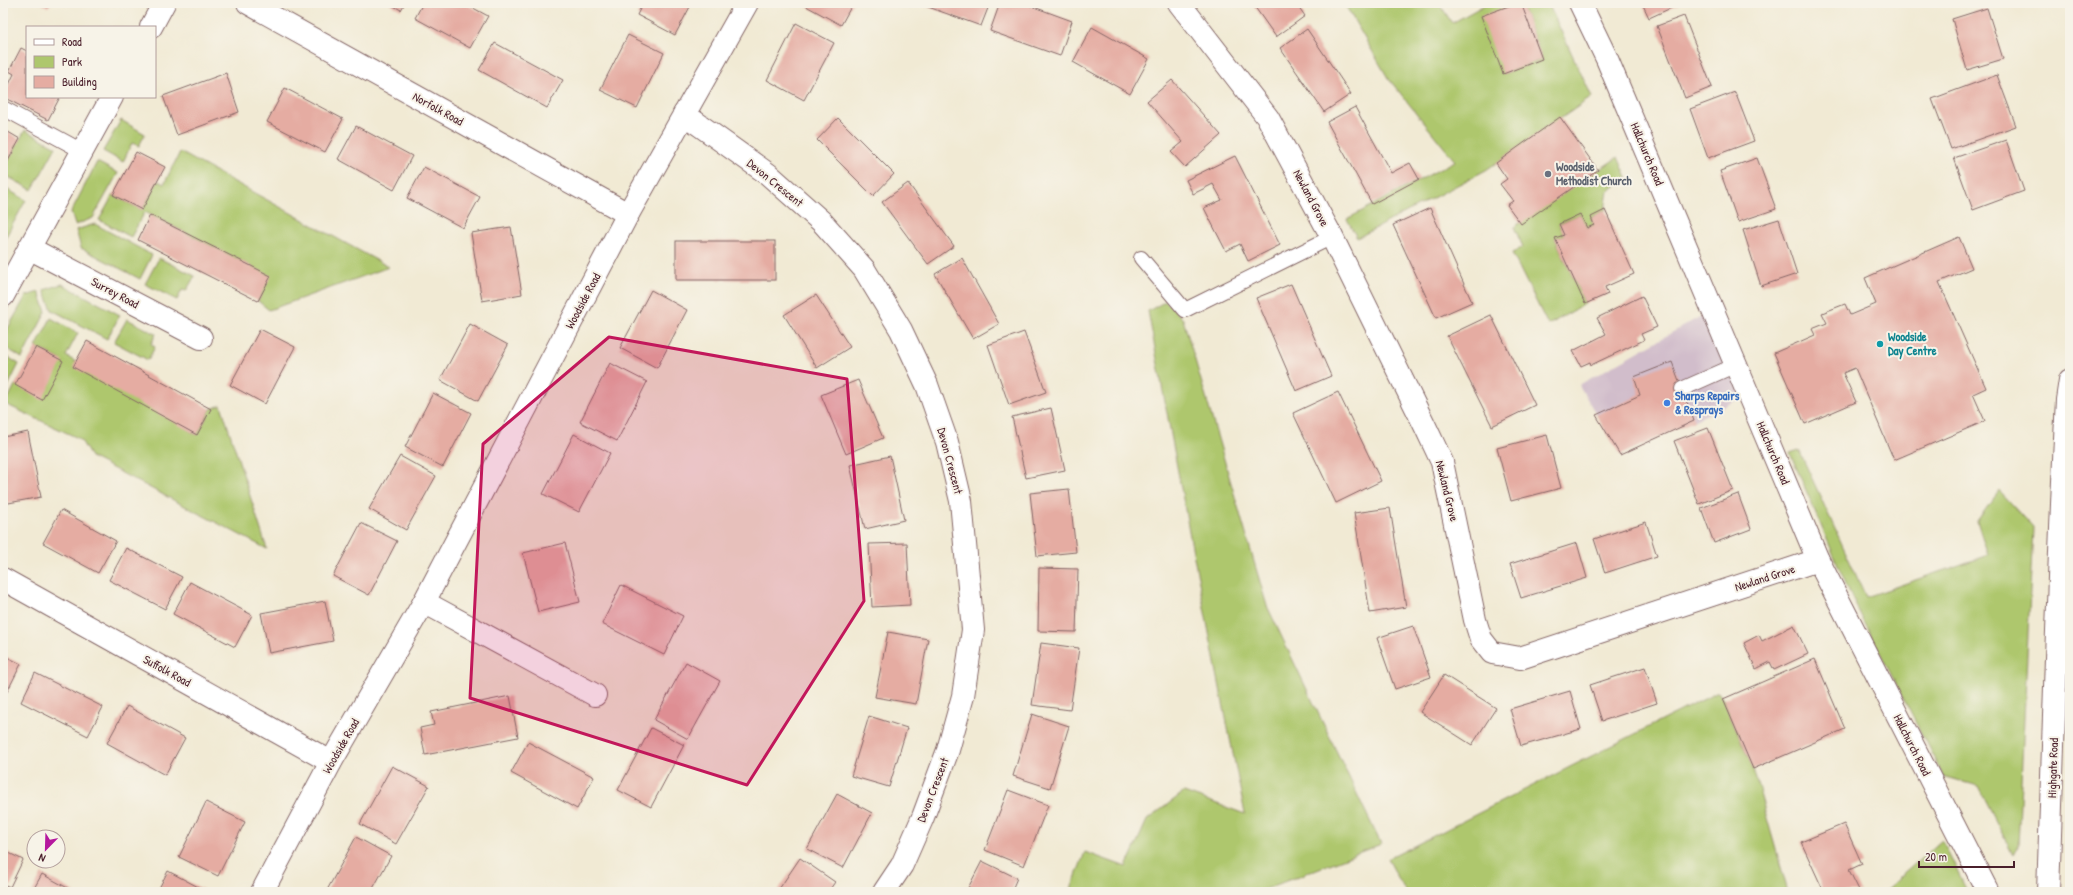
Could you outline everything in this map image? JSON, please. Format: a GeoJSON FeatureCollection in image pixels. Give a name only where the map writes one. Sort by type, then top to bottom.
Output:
{"type":"FeatureCollection","features":[{"type":"Feature","properties":{"kind":"main road"},"geometry":{"type":"LineString","coordinates":[[152,26],[164,3]]}},
{"type":"Feature","properties":{"kind":"main road","name":"Norfolk Road"},"geometry":{"type":"LineString","coordinates":[[248,3],[628,214]]}},
{"type":"Feature","properties":{"kind":"main road","name":"Woodside Road"},"geometry":{"type":"LineString","coordinates":[[262,892],[331,762],[424,602],[628,214],[747,3]]}},
{"type":"Feature","properties":{"kind":"main road","name":"Newland Grove"},"geometry":{"type":"LineString","coordinates":[[1180,3],[1268,118],[1332,237],[1442,462],[1475,620],[1481,639],[1492,653],[1520,658],[1818,560]]}},
{"type":"Feature","properties":{"kind":"main road","name":"Hallchurch Road"},"geometry":{"type":"LineString","coordinates":[[1580,3],[1607,59],[1818,560],[1988,892]]}},
{"type":"Feature","properties":{"kind":"main road"},"geometry":{"type":"LineString","coordinates":[[3,296],[111,98]]}},
{"type":"Feature","properties":{"kind":"main road","name":"Devon Crescent"},"geometry":{"type":"LineString","coordinates":[[684,114],[768,174],[822,222],[864,269],[901,330],[927,385],[947,442],[961,501],[973,630],[963,696],[948,750],[923,817],[902,865],[884,892]]}},
{"type":"Feature","properties":{"kind":"main road","name":"Surrey Road"},"geometry":{"type":"LineString","coordinates":[[29,248],[201,338]]}},
{"type":"Feature","properties":{"kind":"main road","name":"Highgate Road"},"geometry":{"type":"LineString","coordinates":[[2048,892],[2055,718],[2057,581],[2067,400],[2070,380]]}},
{"type":"Feature","properties":{"kind":"main road","name":"Suffolk Road"},"geometry":{"type":"LineString","coordinates":[[3,579],[331,762]]}},
{"type":"Feature","properties":{"kind":"main road"},"geometry":{"type":"LineString","coordinates":[[424,602],[595,695]]}},
{"type":"Feature","properties":{"kind":"lane"},"geometry":{"type":"LineString","coordinates":[[3,108],[82,151]]}},
{"type":"Feature","properties":{"kind":"lane"},"geometry":{"type":"LineString","coordinates":[[1141,258],[1185,310],[1332,237]]}},
{"type":"Feature","properties":{"kind":"lane"},"geometry":{"type":"LineString","coordinates":[[1682,389],[1736,365]]}},
{"type":"Feature","properties":{"kind":"highlighted area"},"geometry":{"type":"Polygon","coordinates":[[[609,337],[847,379],[864,601],[747,785],[470,698],[483,444],[609,337]]]}},
{"type":"Feature","properties":{"kind":"shaded area"},"geometry":{"type":"Polygon","coordinates":[[[1712,310],[1748,395],[1620,455],[1579,385],[1712,310]]]}},
{"type":"Feature","properties":{"kind":"green space"},"geometry":{"type":"Polygon","coordinates":[[[1344,3],[1439,3],[1452,23],[1488,3],[1517,3],[1503,74],[1542,59],[1521,3],[1548,3],[1592,97],[1486,170],[1357,238],[1347,219],[1455,161],[1388,78],[1344,3]]]}},
{"type":"Feature","properties":{"kind":"green space"},"geometry":{"type":"Polygon","coordinates":[[[121,120],[145,134],[139,146],[132,143],[123,162],[103,151],[121,120]]]}},
{"type":"Feature","properties":{"kind":"green space"},"geometry":{"type":"Polygon","coordinates":[[[25,130],[56,147],[32,190],[3,174],[3,170],[25,130]]]}},
{"type":"Feature","properties":{"kind":"green space"},"geometry":{"type":"Polygon","coordinates":[[[180,152],[389,267],[269,310],[258,301],[270,276],[145,212],[131,237],[99,220],[113,195],[142,210],[158,181],[164,184],[180,152]]]}},
{"type":"Feature","properties":{"kind":"green space"},"geometry":{"type":"Polygon","coordinates":[[[1618,157],[1627,178],[1608,191],[1605,210],[1591,217],[1594,225],[1587,228],[1580,214],[1559,224],[1564,235],[1555,238],[1585,304],[1548,325],[1512,253],[1523,247],[1514,227],[1618,157]]]}},
{"type":"Feature","properties":{"kind":"green space"},"geometry":{"type":"Polygon","coordinates":[[[97,162],[118,173],[93,218],[75,225],[71,212],[97,162]]]}},
{"type":"Feature","properties":{"kind":"green space"},"geometry":{"type":"Polygon","coordinates":[[[3,187],[26,200],[3,242],[3,187]]]}},
{"type":"Feature","properties":{"kind":"green space"},"geometry":{"type":"Polygon","coordinates":[[[95,224],[152,255],[140,279],[81,248],[76,230],[95,224]]]}},
{"type":"Feature","properties":{"kind":"green space"},"geometry":{"type":"Polygon","coordinates":[[[159,258],[195,276],[186,291],[182,290],[177,300],[145,284],[159,258]]]}},
{"type":"Feature","properties":{"kind":"green space"},"geometry":{"type":"Polygon","coordinates":[[[62,284],[120,315],[107,339],[52,310],[44,290],[62,284]]]}},
{"type":"Feature","properties":{"kind":"green space"},"geometry":{"type":"Polygon","coordinates":[[[39,292],[46,312],[22,358],[3,346],[3,337],[26,296],[39,292]]]}},
{"type":"Feature","properties":{"kind":"green space"},"geometry":{"type":"Polygon","coordinates":[[[1166,301],[1183,319],[1267,606],[1381,844],[1258,892],[1070,892],[1085,852],[1126,867],[1147,820],[1184,792],[1245,814],[1192,547],[1148,311],[1166,301]]]}},
{"type":"Feature","properties":{"kind":"green space"},"geometry":{"type":"Polygon","coordinates":[[[51,318],[78,333],[66,356],[197,435],[211,409],[221,405],[267,549],[91,457],[80,439],[3,403],[3,354],[19,364],[4,394],[9,397],[15,385],[61,360],[36,347],[51,318]]]}},
{"type":"Feature","properties":{"kind":"green space"},"geometry":{"type":"Polygon","coordinates":[[[127,319],[156,334],[151,344],[155,347],[148,360],[114,342],[127,319]]]}},
{"type":"Feature","properties":{"kind":"green space"},"geometry":{"type":"Polygon","coordinates":[[[1799,450],[1866,597],[1988,555],[1977,521],[1999,491],[2033,528],[2018,846],[2013,855],[1978,786],[1943,776],[1853,600],[1790,453],[1799,450]]]}},
{"type":"Feature","properties":{"kind":"green space"},"geometry":{"type":"Polygon","coordinates":[[[1718,692],[1723,699],[1753,769],[1788,892],[1406,892],[1388,859],[1718,692]]]}},
{"type":"Feature","properties":{"kind":"green space"},"geometry":{"type":"Polygon","coordinates":[[[1942,840],[1968,892],[1883,892],[1942,840]]]}},
{"type":"Feature","properties":{"kind":"building"},"geometry":{"type":"Polygon","coordinates":[[[41,3],[51,3],[48,7],[41,3]]]}},
{"type":"Feature","properties":{"kind":"building"},"geometry":{"type":"Polygon","coordinates":[[[388,3],[405,3],[401,10],[388,3]]]}},
{"type":"Feature","properties":{"kind":"building"},"geometry":{"type":"Polygon","coordinates":[[[423,3],[464,3],[488,16],[470,48],[415,18],[423,3]]]}},
{"type":"Feature","properties":{"kind":"building"},"geometry":{"type":"Polygon","coordinates":[[[643,3],[692,3],[675,35],[637,15],[643,3]]]}},
{"type":"Feature","properties":{"kind":"building"},"geometry":{"type":"Polygon","coordinates":[[[807,3],[853,3],[841,25],[806,6],[807,3]]]}},
{"type":"Feature","properties":{"kind":"building"},"geometry":{"type":"Polygon","coordinates":[[[990,3],[981,26],[920,4],[990,3]]]}},
{"type":"Feature","properties":{"kind":"building"},"geometry":{"type":"Polygon","coordinates":[[[1000,3],[1023,3],[1072,21],[1060,56],[990,31],[1000,3]]]}},
{"type":"Feature","properties":{"kind":"building"},"geometry":{"type":"Polygon","coordinates":[[[1252,3],[1296,3],[1305,16],[1276,37],[1252,3]]]}},
{"type":"Feature","properties":{"kind":"building"},"geometry":{"type":"Polygon","coordinates":[[[1517,3],[1521,3],[1542,59],[1503,74],[1481,16],[1517,3]]]}},
{"type":"Feature","properties":{"kind":"building"},"geometry":{"type":"Polygon","coordinates":[[[1642,3],[1682,3],[1649,18],[1642,3]]]}},
{"type":"Feature","properties":{"kind":"building"},"geometry":{"type":"Polygon","coordinates":[[[1987,8],[2003,59],[1967,70],[1952,19],[1987,8]]]}},
{"type":"Feature","properties":{"kind":"building"},"geometry":{"type":"Polygon","coordinates":[[[1684,16],[1712,87],[1685,98],[1657,26],[1684,16]]]}},
{"type":"Feature","properties":{"kind":"building"},"geometry":{"type":"Polygon","coordinates":[[[796,23],[834,43],[804,100],[767,80],[796,23]]]}},
{"type":"Feature","properties":{"kind":"building"},"geometry":{"type":"Polygon","coordinates":[[[1092,27],[1149,59],[1130,94],[1073,62],[1092,27]]]}},
{"type":"Feature","properties":{"kind":"building"},"geometry":{"type":"Polygon","coordinates":[[[1307,29],[1351,94],[1324,112],[1280,48],[1307,29]]]}},
{"type":"Feature","properties":{"kind":"building"},"geometry":{"type":"Polygon","coordinates":[[[628,35],[664,53],[637,108],[600,90],[628,35]]]}},
{"type":"Feature","properties":{"kind":"building"},"geometry":{"type":"Polygon","coordinates":[[[495,43],[563,80],[547,108],[479,70],[495,43]]]}},
{"type":"Feature","properties":{"kind":"building"},"geometry":{"type":"Polygon","coordinates":[[[21,48],[26,50],[26,98],[59,98],[48,120],[3,97],[14,74],[9,71],[21,48]]]}},
{"type":"Feature","properties":{"kind":"building"},"geometry":{"type":"Polygon","coordinates":[[[226,73],[239,112],[177,135],[163,96],[226,73]]]}},
{"type":"Feature","properties":{"kind":"building"},"geometry":{"type":"Polygon","coordinates":[[[1997,75],[2016,126],[1951,149],[1932,99],[1997,75]]]}},
{"type":"Feature","properties":{"kind":"building"},"geometry":{"type":"Polygon","coordinates":[[[1172,80],[1221,135],[1185,167],[1171,152],[1183,142],[1147,101],[1172,80]]]}},
{"type":"Feature","properties":{"kind":"building"},"geometry":{"type":"Polygon","coordinates":[[[285,88],[343,119],[325,152],[267,122],[285,88]]]}},
{"type":"Feature","properties":{"kind":"building"},"geometry":{"type":"Polygon","coordinates":[[[1735,92],[1754,141],[1708,158],[1690,109],[1735,92]]]}},
{"type":"Feature","properties":{"kind":"building"},"geometry":{"type":"Polygon","coordinates":[[[1355,107],[1391,173],[1410,163],[1419,179],[1372,204],[1327,122],[1355,107]]]}},
{"type":"Feature","properties":{"kind":"building","name":"Woodside Methodist Church"},"geometry":{"type":"Polygon","coordinates":[[[1560,117],[1598,170],[1521,224],[1507,205],[1513,201],[1500,184],[1507,179],[1496,163],[1560,117]]]}},
{"type":"Feature","properties":{"kind":"building"},"geometry":{"type":"Polygon","coordinates":[[[838,118],[894,174],[873,196],[817,140],[838,118]]]}},
{"type":"Feature","properties":{"kind":"building"},"geometry":{"type":"Polygon","coordinates":[[[356,126],[412,156],[394,190],[338,159],[356,126]]]}},
{"type":"Feature","properties":{"kind":"building"},"geometry":{"type":"Polygon","coordinates":[[[3,129],[20,139],[3,170],[3,129]]]}},
{"type":"Feature","properties":{"kind":"building"},"geometry":{"type":"Polygon","coordinates":[[[2006,140],[2024,191],[1973,210],[1954,158],[2006,140]]]}},
{"type":"Feature","properties":{"kind":"building"},"geometry":{"type":"Polygon","coordinates":[[[136,152],[165,167],[142,210],[113,195],[136,152]]]}},
{"type":"Feature","properties":{"kind":"building"},"geometry":{"type":"Polygon","coordinates":[[[1235,156],[1280,245],[1248,261],[1240,244],[1226,251],[1204,208],[1222,200],[1213,184],[1193,194],[1186,180],[1235,156]]]}},
{"type":"Feature","properties":{"kind":"building"},"geometry":{"type":"Polygon","coordinates":[[[1757,158],[1776,209],[1738,222],[1720,171],[1757,158]]]}},
{"type":"Feature","properties":{"kind":"building"},"geometry":{"type":"Polygon","coordinates":[[[424,167],[480,197],[463,228],[407,198],[424,167]]]}},
{"type":"Feature","properties":{"kind":"building"},"geometry":{"type":"Polygon","coordinates":[[[908,183],[954,246],[928,264],[882,202],[908,183]]]}},
{"type":"Feature","properties":{"kind":"building"},"geometry":{"type":"Polygon","coordinates":[[[1430,208],[1472,302],[1436,318],[1393,225],[1430,208]]]}},
{"type":"Feature","properties":{"kind":"building"},"geometry":{"type":"Polygon","coordinates":[[[1605,210],[1634,274],[1605,287],[1608,294],[1585,304],[1555,238],[1564,235],[1559,224],[1580,214],[1587,228],[1594,225],[1591,217],[1605,210]]]}},
{"type":"Feature","properties":{"kind":"building"},"geometry":{"type":"Polygon","coordinates":[[[150,215],[271,276],[258,301],[138,240],[150,215]]]}},
{"type":"Feature","properties":{"kind":"building"},"geometry":{"type":"Polygon","coordinates":[[[1779,219],[1797,274],[1761,286],[1743,230],[1779,219]]]}},
{"type":"Feature","properties":{"kind":"building"},"geometry":{"type":"Polygon","coordinates":[[[511,227],[522,294],[482,301],[471,233],[511,227]]]}},
{"type":"Feature","properties":{"kind":"building","name":"Woodside Day Centre"},"geometry":{"type":"Polygon","coordinates":[[[1959,237],[1972,268],[1939,282],[1986,388],[1973,394],[1985,421],[1894,460],[1855,368],[1843,373],[1856,402],[1805,424],[1774,353],[1815,335],[1812,329],[1827,323],[1822,313],[1845,304],[1850,315],[1876,304],[1865,278],[1959,237]]]}},
{"type":"Feature","properties":{"kind":"building"},"geometry":{"type":"Polygon","coordinates":[[[676,241],[775,241],[775,280],[676,280],[676,241]]]}},
{"type":"Feature","properties":{"kind":"building"},"geometry":{"type":"Polygon","coordinates":[[[962,258],[999,324],[973,339],[935,274],[962,258]]]}},
{"type":"Feature","properties":{"kind":"building"},"geometry":{"type":"Polygon","coordinates":[[[1291,284],[1331,376],[1296,391],[1256,298],[1291,284]]]}},
{"type":"Feature","properties":{"kind":"building"},"geometry":{"type":"Polygon","coordinates":[[[651,290],[687,310],[657,368],[620,348],[651,290]]]}},
{"type":"Feature","properties":{"kind":"building"},"geometry":{"type":"Polygon","coordinates":[[[816,295],[850,347],[817,368],[784,315],[816,295]]]}},
{"type":"Feature","properties":{"kind":"building"},"geometry":{"type":"Polygon","coordinates":[[[1642,296],[1657,327],[1641,334],[1644,340],[1591,365],[1590,362],[1581,366],[1573,351],[1606,334],[1597,318],[1642,296]]]}},
{"type":"Feature","properties":{"kind":"building"},"geometry":{"type":"Polygon","coordinates":[[[1491,315],[1535,405],[1492,426],[1447,336],[1491,315]]]}},
{"type":"Feature","properties":{"kind":"building"},"geometry":{"type":"Polygon","coordinates":[[[470,324],[508,345],[478,401],[440,380],[470,324]]]}},
{"type":"Feature","properties":{"kind":"building"},"geometry":{"type":"Polygon","coordinates":[[[260,329],[295,347],[265,404],[230,385],[260,329]]]}},
{"type":"Feature","properties":{"kind":"building"},"geometry":{"type":"Polygon","coordinates":[[[1024,332],[1046,392],[1009,405],[988,345],[1024,332]]]}},
{"type":"Feature","properties":{"kind":"building"},"geometry":{"type":"Polygon","coordinates":[[[87,341],[211,409],[197,435],[73,367],[87,341]]]}},
{"type":"Feature","properties":{"kind":"building"},"geometry":{"type":"Polygon","coordinates":[[[36,347],[63,361],[42,400],[15,385],[36,347]]]}},
{"type":"Feature","properties":{"kind":"building"},"geometry":{"type":"Polygon","coordinates":[[[1672,362],[1694,421],[1620,455],[1596,415],[1640,395],[1634,377],[1672,362]]]}},
{"type":"Feature","properties":{"kind":"building"},"geometry":{"type":"Polygon","coordinates":[[[610,363],[647,382],[617,441],[580,422],[610,363]]]}},
{"type":"Feature","properties":{"kind":"building"},"geometry":{"type":"Polygon","coordinates":[[[858,380],[883,438],[846,454],[821,395],[858,380]]]}},
{"type":"Feature","properties":{"kind":"building"},"geometry":{"type":"Polygon","coordinates":[[[1338,392],[1381,481],[1336,503],[1293,413],[1338,392]]]}},
{"type":"Feature","properties":{"kind":"building"},"geometry":{"type":"Polygon","coordinates":[[[433,393],[471,413],[443,467],[405,447],[433,393]]]}},
{"type":"Feature","properties":{"kind":"building"},"geometry":{"type":"Polygon","coordinates":[[[1051,408],[1065,470],[1026,478],[1012,417],[1051,408]]]}},
{"type":"Feature","properties":{"kind":"building"},"geometry":{"type":"Polygon","coordinates":[[[1708,428],[1733,490],[1699,504],[1674,441],[1708,428]]]}},
{"type":"Feature","properties":{"kind":"building"},"geometry":{"type":"Polygon","coordinates":[[[28,432],[41,497],[3,504],[3,437],[28,432]]]}},
{"type":"Feature","properties":{"kind":"building"},"geometry":{"type":"Polygon","coordinates":[[[574,434],[610,453],[579,512],[543,494],[574,434]]]}},
{"type":"Feature","properties":{"kind":"building"},"geometry":{"type":"Polygon","coordinates":[[[1547,435],[1561,488],[1511,501],[1497,448],[1547,435]]]}},
{"type":"Feature","properties":{"kind":"building"},"geometry":{"type":"Polygon","coordinates":[[[400,456],[436,476],[406,530],[369,509],[400,456]]]}},
{"type":"Feature","properties":{"kind":"building"},"geometry":{"type":"Polygon","coordinates":[[[890,456],[904,520],[865,529],[850,465],[890,456]]]}},
{"type":"Feature","properties":{"kind":"building"},"geometry":{"type":"Polygon","coordinates":[[[1069,489],[1076,552],[1037,556],[1030,493],[1069,489]]]}},
{"type":"Feature","properties":{"kind":"building"},"geometry":{"type":"Polygon","coordinates":[[[1738,494],[1751,529],[1714,543],[1701,508],[1738,494]]]}},
{"type":"Feature","properties":{"kind":"building"},"geometry":{"type":"Polygon","coordinates":[[[1390,508],[1406,607],[1370,613],[1354,513],[1390,508]]]}},
{"type":"Feature","properties":{"kind":"building"},"geometry":{"type":"Polygon","coordinates":[[[61,510],[116,541],[98,573],[43,543],[61,510]]]}},
{"type":"Feature","properties":{"kind":"building"},"geometry":{"type":"Polygon","coordinates":[[[1646,522],[1657,556],[1605,573],[1594,539],[1646,522]]]}},
{"type":"Feature","properties":{"kind":"building"},"geometry":{"type":"Polygon","coordinates":[[[361,523],[397,541],[369,595],[333,576],[361,523]]]}},
{"type":"Feature","properties":{"kind":"building"},"geometry":{"type":"Polygon","coordinates":[[[565,543],[580,602],[538,612],[523,553],[565,543]]]}},
{"type":"Feature","properties":{"kind":"building"},"geometry":{"type":"Polygon","coordinates":[[[907,543],[910,605],[872,607],[869,544],[907,543]]]}},
{"type":"Feature","properties":{"kind":"building"},"geometry":{"type":"Polygon","coordinates":[[[1577,543],[1587,578],[1521,598],[1510,564],[1577,543]]]}},
{"type":"Feature","properties":{"kind":"building"},"geometry":{"type":"Polygon","coordinates":[[[126,548],[182,577],[165,609],[109,580],[126,548]]]}},
{"type":"Feature","properties":{"kind":"building"},"geometry":{"type":"Polygon","coordinates":[[[1039,568],[1078,569],[1076,632],[1038,631],[1039,568]]]}},
{"type":"Feature","properties":{"kind":"building"},"geometry":{"type":"Polygon","coordinates":[[[190,582],[252,615],[235,647],[173,614],[190,582]]]}},
{"type":"Feature","properties":{"kind":"building"},"geometry":{"type":"Polygon","coordinates":[[[621,585],[683,616],[664,655],[602,624],[621,585]]]}},
{"type":"Feature","properties":{"kind":"building"},"geometry":{"type":"Polygon","coordinates":[[[325,601],[333,641],[269,653],[261,613],[325,601]]]}},
{"type":"Feature","properties":{"kind":"building"},"geometry":{"type":"Polygon","coordinates":[[[1794,625],[1808,654],[1774,670],[1770,662],[1756,669],[1744,643],[1759,635],[1762,641],[1794,625]]]}},
{"type":"Feature","properties":{"kind":"building"},"geometry":{"type":"Polygon","coordinates":[[[1413,626],[1431,677],[1395,689],[1377,638],[1413,626]]]}},
{"type":"Feature","properties":{"kind":"building"},"geometry":{"type":"Polygon","coordinates":[[[888,632],[928,639],[916,704],[875,697],[888,632]]]}},
{"type":"Feature","properties":{"kind":"building"},"geometry":{"type":"Polygon","coordinates":[[[1041,643],[1079,648],[1070,710],[1032,705],[1041,643]]]}},
{"type":"Feature","properties":{"kind":"building"},"geometry":{"type":"Polygon","coordinates":[[[3,655],[21,664],[7,692],[3,690],[3,655]]]}},
{"type":"Feature","properties":{"kind":"building"},"geometry":{"type":"Polygon","coordinates":[[[1815,659],[1845,729],[1753,769],[1723,699],[1815,659]]]}},
{"type":"Feature","properties":{"kind":"building"},"geometry":{"type":"Polygon","coordinates":[[[686,662],[720,681],[688,739],[654,720],[686,662]]]}},
{"type":"Feature","properties":{"kind":"building"},"geometry":{"type":"Polygon","coordinates":[[[1645,667],[1657,703],[1602,721],[1590,685],[1645,667]]]}},
{"type":"Feature","properties":{"kind":"building"},"geometry":{"type":"Polygon","coordinates":[[[35,673],[103,707],[88,736],[21,702],[35,673]]]}},
{"type":"Feature","properties":{"kind":"building"},"geometry":{"type":"Polygon","coordinates":[[[1444,675],[1496,708],[1472,745],[1420,712],[1444,675]]]}},
{"type":"Feature","properties":{"kind":"building"},"geometry":{"type":"Polygon","coordinates":[[[1570,691],[1581,729],[1521,746],[1510,709],[1570,691]]]}},
{"type":"Feature","properties":{"kind":"building"},"geometry":{"type":"Polygon","coordinates":[[[510,696],[518,737],[425,755],[420,728],[434,725],[431,712],[510,696]]]}},
{"type":"Feature","properties":{"kind":"building"},"geometry":{"type":"Polygon","coordinates":[[[127,706],[185,738],[165,775],[107,743],[127,706]]]}},
{"type":"Feature","properties":{"kind":"building"},"geometry":{"type":"Polygon","coordinates":[[[1032,714],[1069,726],[1050,788],[1013,776],[1032,714]]]}},
{"type":"Feature","properties":{"kind":"building"},"geometry":{"type":"Polygon","coordinates":[[[869,716],[907,728],[889,787],[851,776],[869,716]]]}},
{"type":"Feature","properties":{"kind":"building"},"geometry":{"type":"Polygon","coordinates":[[[651,728],[684,745],[651,807],[618,790],[651,728]]]}},
{"type":"Feature","properties":{"kind":"building"},"geometry":{"type":"Polygon","coordinates":[[[528,742],[594,777],[577,809],[511,773],[528,742]]]}},
{"type":"Feature","properties":{"kind":"building"},"geometry":{"type":"Polygon","coordinates":[[[392,766],[429,786],[396,844],[360,824],[392,766]]]}},
{"type":"Feature","properties":{"kind":"building"},"geometry":{"type":"Polygon","coordinates":[[[1008,790],[1048,805],[1024,866],[985,850],[1008,790]]]}},
{"type":"Feature","properties":{"kind":"building"},"geometry":{"type":"Polygon","coordinates":[[[837,794],[872,813],[843,868],[807,849],[837,794]]]}},
{"type":"Feature","properties":{"kind":"building"},"geometry":{"type":"Polygon","coordinates":[[[206,802],[245,822],[218,876],[179,857],[206,802]]]}},
{"type":"Feature","properties":{"kind":"building"},"geometry":{"type":"Polygon","coordinates":[[[1844,824],[1862,864],[1849,870],[1860,892],[1824,892],[1801,842],[1844,824]]]}},
{"type":"Feature","properties":{"kind":"building"},"geometry":{"type":"Polygon","coordinates":[[[356,837],[391,856],[371,892],[326,892],[356,837]]]}},
{"type":"Feature","properties":{"kind":"building"},"geometry":{"type":"Polygon","coordinates":[[[3,850],[23,860],[10,887],[3,884],[3,850]]]}},
{"type":"Feature","properties":{"kind":"building"},"geometry":{"type":"Polygon","coordinates":[[[800,858],[835,882],[828,892],[777,892],[800,858]]]}},
{"type":"Feature","properties":{"kind":"building"},"geometry":{"type":"Polygon","coordinates":[[[982,861],[1017,878],[1011,892],[966,892],[982,861]]]}},
{"type":"Feature","properties":{"kind":"building"},"geometry":{"type":"Polygon","coordinates":[[[168,871],[204,890],[203,892],[157,892],[168,871]]]}},
{"type":"Feature","properties":{"kind":"building"},"geometry":{"type":"Polygon","coordinates":[[[42,874],[75,892],[32,892],[42,874]]]}},
{"type":"Feature","properties":{"kind":"place","name":"Woodside Methodist Church"},"geometry":{"type":"Point","coordinates":[1548,174]}},
{"type":"Feature","properties":{"kind":"place","name":"Woodside Day Centre"},"geometry":{"type":"Point","coordinates":[1880,344]}},
{"type":"Feature","properties":{"kind":"place","name":"Sharps Repairs & Resprays"},"geometry":{"type":"Point","coordinates":[1667,403]}}]}
